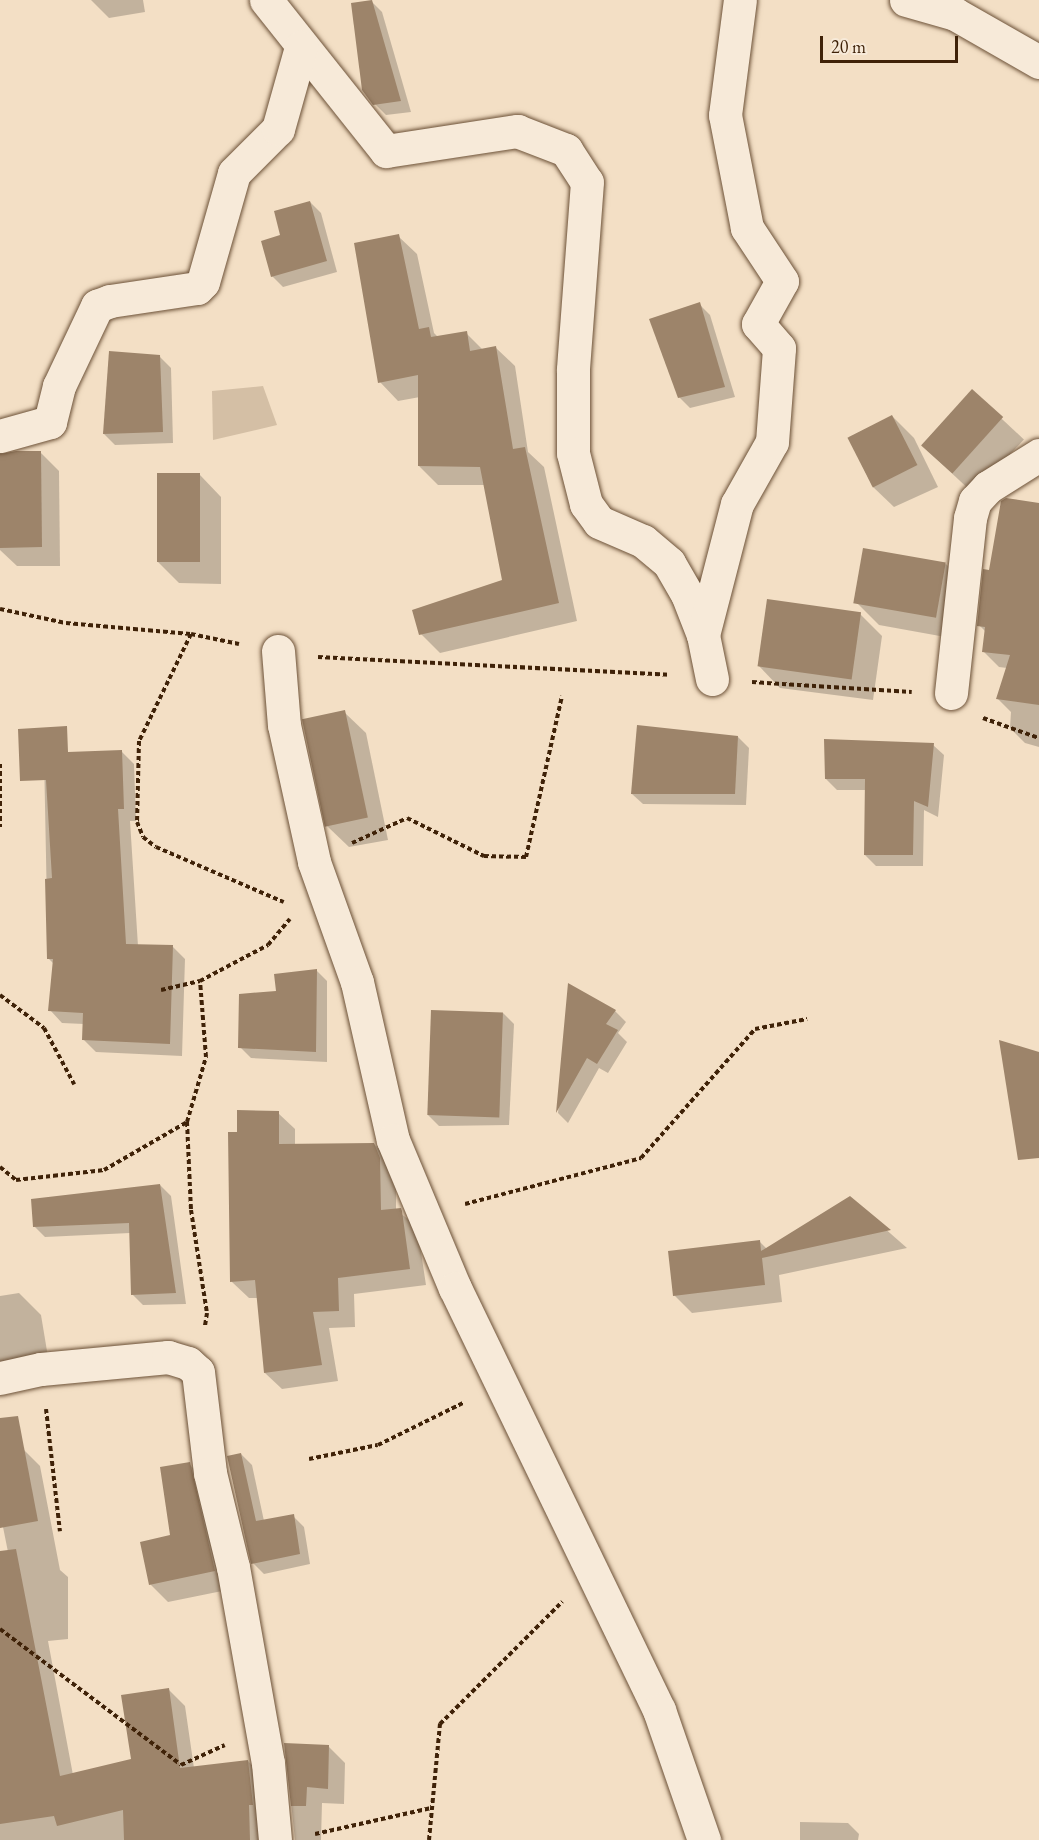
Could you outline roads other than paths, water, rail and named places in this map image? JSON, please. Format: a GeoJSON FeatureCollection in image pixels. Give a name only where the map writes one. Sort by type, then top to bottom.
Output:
{"type":"FeatureCollection","features":[{"type":"Feature","properties":{"kind":"street"},"geometry":{"type":"LineString","coordinates":[[266,0],[301,47],[386,151],[517,131],[566,150],[587,182],[573,370],[573,453],[586,504],[599,522],[643,541],[669,563],[687,594],[703,635],[712,679]]}},
{"type":"Feature","properties":{"kind":"street"},"geometry":{"type":"LineString","coordinates":[[703,635],[737,504],[772,442],[779,348],[758,324],[782,281],[747,228],[726,115],[740,0]]}},
{"type":"Feature","properties":{"kind":"street"},"geometry":{"type":"LineString","coordinates":[[906,0],[955,14],[1039,62]]}},
{"type":"Feature","properties":{"kind":"street"},"geometry":{"type":"LineString","coordinates":[[0,436],[50,422],[59,386],[97,306],[110,301],[197,288],[203,282],[234,173],[278,129],[301,47]]}},
{"type":"Feature","properties":{"kind":"street"},"geometry":{"type":"LineString","coordinates":[[951,693],[970,518],[975,501],[988,487],[1039,456]]}},
{"type":"Feature","properties":{"kind":"street"},"geometry":{"type":"LineString","coordinates":[[278,651],[284,725],[314,862],[357,982],[393,1140],[423,1215],[589,1568],[660,1710],[704,1840]]}},
{"type":"Feature","properties":{"kind":"street"},"geometry":{"type":"LineString","coordinates":[[0,1378],[41,1370],[168,1357],[188,1363],[198,1372],[210,1473],[233,1568],[262,1728],[276,1840]]}}]}
